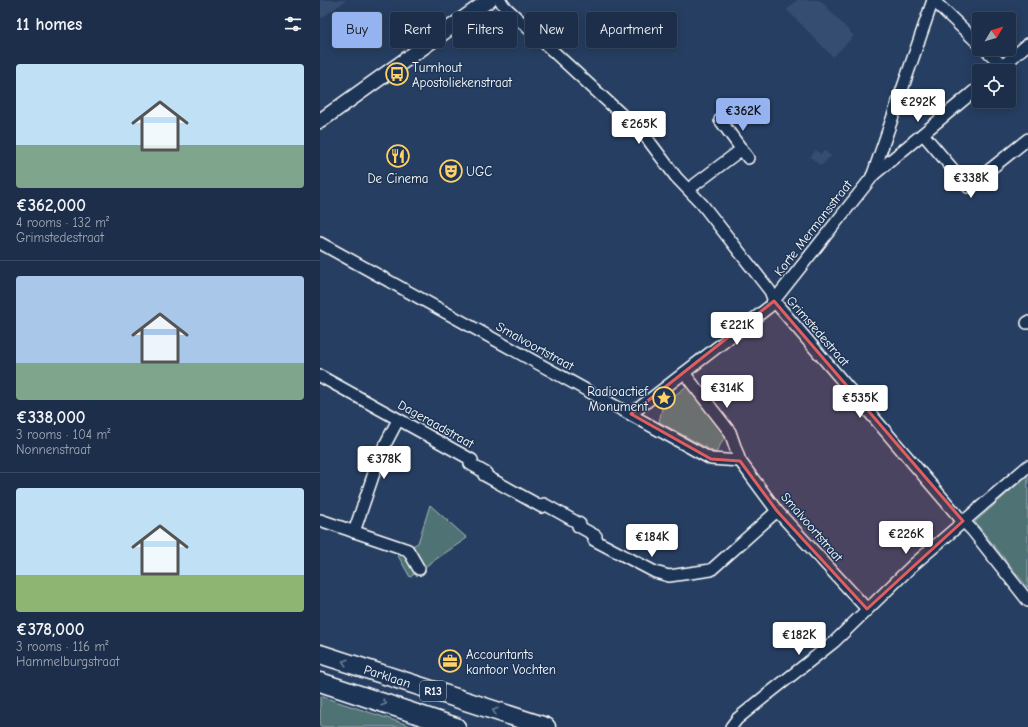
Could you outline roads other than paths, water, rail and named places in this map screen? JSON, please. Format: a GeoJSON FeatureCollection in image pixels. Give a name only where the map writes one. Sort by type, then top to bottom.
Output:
{"type":"FeatureCollection","features":[{"type":"Feature","properties":{"kind":"main road","name":"Parklaan"},"geometry":{"type":"LineString","coordinates":[[320,654],[546,727]]}},
{"type":"Feature","properties":{"kind":"main road","name":"Parklaan"},"geometry":{"type":"LineString","coordinates":[[320,682],[456,727]]}},
{"type":"Feature","properties":{"kind":"street"},"geometry":{"type":"LineString","coordinates":[[320,121],[489,0]]}},
{"type":"Feature","properties":{"kind":"street","name":"Grimstedestraat"},"geometry":{"type":"LineString","coordinates":[[500,0],[504,6],[646,137],[676,177],[702,204],[770,291],[774,301],[972,530],[1028,601]]}},
{"type":"Feature","properties":{"kind":"street"},"geometry":{"type":"LineString","coordinates":[[933,0],[972,37]]}},
{"type":"Feature","properties":{"kind":"street","name":"Korte Mermansstraat"},"geometry":{"type":"LineString","coordinates":[[631,414],[769,306],[872,177],[933,0]]}},
{"type":"Feature","properties":{"kind":"street"},"geometry":{"type":"LineString","coordinates":[[1006,64],[1028,44]]}},
{"type":"Feature","properties":{"kind":"street"},"geometry":{"type":"LineString","coordinates":[[990,56],[996,64]]}},
{"type":"Feature","properties":{"kind":"street"},"geometry":{"type":"LineString","coordinates":[[872,177],[972,93]]}},
{"type":"Feature","properties":{"kind":"street"},"geometry":{"type":"LineString","coordinates":[[689,189],[745,153],[720,120]]}},
{"type":"Feature","properties":{"kind":"street"},"geometry":{"type":"LineString","coordinates":[[923,134],[968,187],[1028,139]]}},
{"type":"Feature","properties":{"kind":"street","name":"Smalvoortstraat"},"geometry":{"type":"LineString","coordinates":[[322,247],[631,414],[711,459],[740,461]]}},
{"type":"Feature","properties":{"kind":"street","name":"Smalvoortstraat"},"geometry":{"type":"LineString","coordinates":[[684,373],[730,432],[740,461],[777,511],[867,609]]}},
{"type":"Feature","properties":{"kind":"street","name":"Dageraadstraat"},"geometry":{"type":"LineString","coordinates":[[320,376],[472,460],[470,464],[486,473],[484,475],[542,507],[544,504],[580,524],[578,526],[596,536],[594,540],[655,572],[669,576],[711,570],[777,511]]}},
{"type":"Feature","properties":{"kind":"street"},"geometry":{"type":"LineString","coordinates":[[354,532],[374,473],[376,460],[398,420]]}},
{"type":"Feature","properties":{"kind":"street"},"geometry":{"type":"LineString","coordinates":[[730,727],[758,702],[834,642],[913,565],[1028,466]]}},
{"type":"Feature","properties":{"kind":"street"},"geometry":{"type":"LineString","coordinates":[[320,520],[408,550],[419,569]]}},
{"type":"Feature","properties":{"kind":"place","name":"Turnhout Apostoliekenstraat"},"geometry":{"type":"Point","coordinates":[397,74]}},
{"type":"Feature","properties":{"kind":"place","name":"De Cinema"},"geometry":{"type":"Point","coordinates":[398,156]}},
{"type":"Feature","properties":{"kind":"place","name":"UGC"},"geometry":{"type":"Point","coordinates":[451,171]}},
{"type":"Feature","properties":{"kind":"place","name":"Radioactief Monument"},"geometry":{"type":"Point","coordinates":[664,398]}},
{"type":"Feature","properties":{"kind":"place","name":"Accountants kantoor Vochten"},"geometry":{"type":"Point","coordinates":[450,661]}}]}
